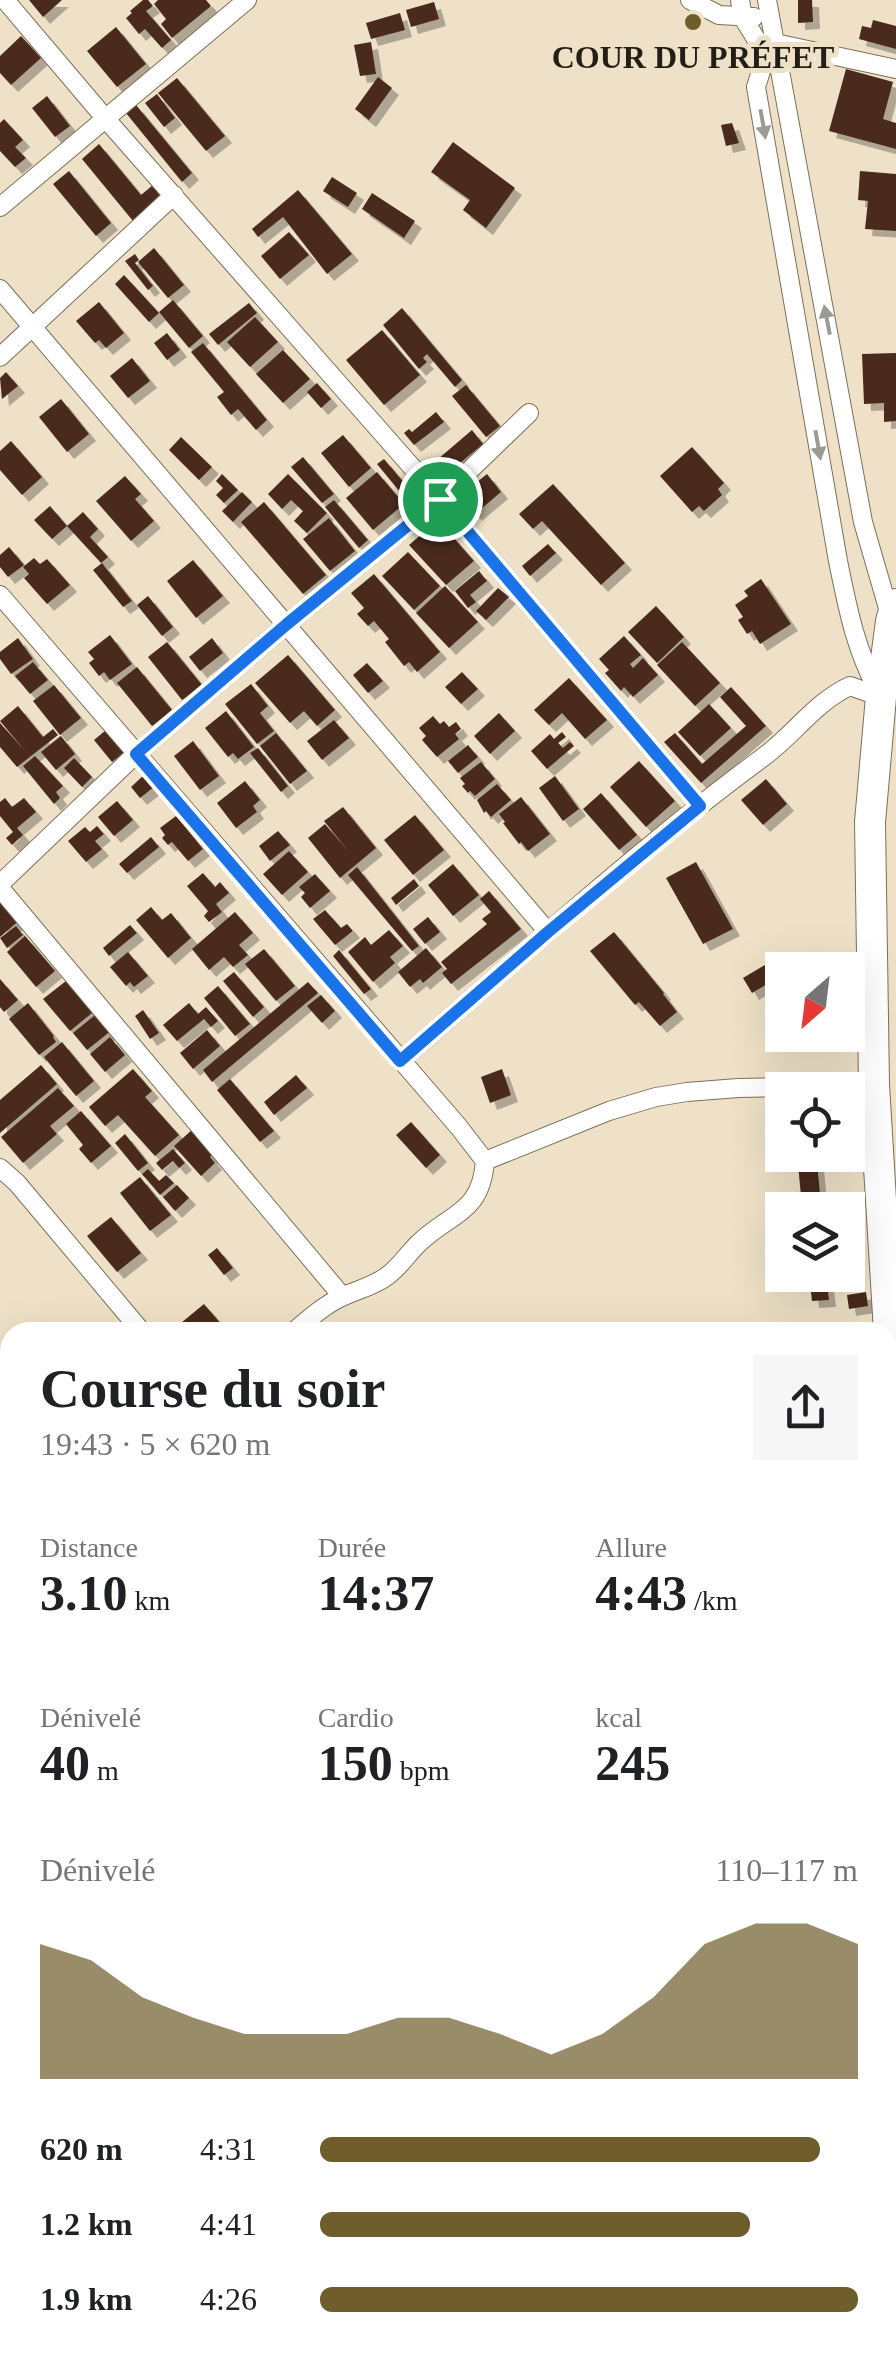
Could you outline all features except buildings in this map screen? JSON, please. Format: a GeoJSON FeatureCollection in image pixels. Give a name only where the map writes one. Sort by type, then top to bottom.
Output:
{"type":"FeatureCollection","features":[{"type":"Feature","properties":{"kind":"highway"},"geometry":{"type":"LineString","coordinates":[[888,1322],[874,1084],[870,822],[888,691],[892,625]]}},
{"type":"Feature","properties":{"kind":"street"},"geometry":{"type":"LineString","coordinates":[[6,0],[440,499],[700,806]]}},
{"type":"Feature","properties":{"kind":"street"},"geometry":{"type":"LineString","coordinates":[[690,0],[719,15],[768,8],[863,522],[892,625]]}},
{"type":"Feature","properties":{"kind":"street"},"geometry":{"type":"LineString","coordinates":[[0,207],[239,3]]}},
{"type":"Feature","properties":{"kind":"street"},"geometry":{"type":"LineString","coordinates":[[742,9],[766,55],[756,87],[850,621],[863,664],[888,691]]}},
{"type":"Feature","properties":{"kind":"street"},"geometry":{"type":"LineString","coordinates":[[774,43],[896,69]]}},
{"type":"Feature","properties":{"kind":"street"},"geometry":{"type":"LineString","coordinates":[[0,356],[174,196]]}},
{"type":"Feature","properties":{"kind":"street"},"geometry":{"type":"LineString","coordinates":[[0,288],[548,932]]}},
{"type":"Feature","properties":{"kind":"street"},"geometry":{"type":"LineString","coordinates":[[342,1296],[0,886],[136,754],[440,499],[529,413]]}},
{"type":"Feature","properties":{"kind":"street"},"geometry":{"type":"LineString","coordinates":[[0,595],[485,1161],[479,1192],[470,1204],[415,1246],[390,1274],[342,1296],[305,1322]]}},
{"type":"Feature","properties":{"kind":"street"},"geometry":{"type":"LineString","coordinates":[[400,1061],[834,694],[850,686],[888,691]]}},
{"type":"Feature","properties":{"kind":"street"},"geometry":{"type":"LineString","coordinates":[[485,1161],[609,1111],[656,1098],[721,1090],[874,1084]]}},
{"type":"Feature","properties":{"kind":"street"},"geometry":{"type":"LineString","coordinates":[[0,1168],[134,1322]]}},
{"type":"Feature","properties":{"kind":"place","name":"COUR DU PRÉFET"},"geometry":{"type":"Point","coordinates":[693,22]}},
{"type":"Feature","properties":{"kind":"route"},"geometry":{"type":"LineString","coordinates":[[440,499],[700,806],[400,1061],[136,754],[440,499]]}}]}
